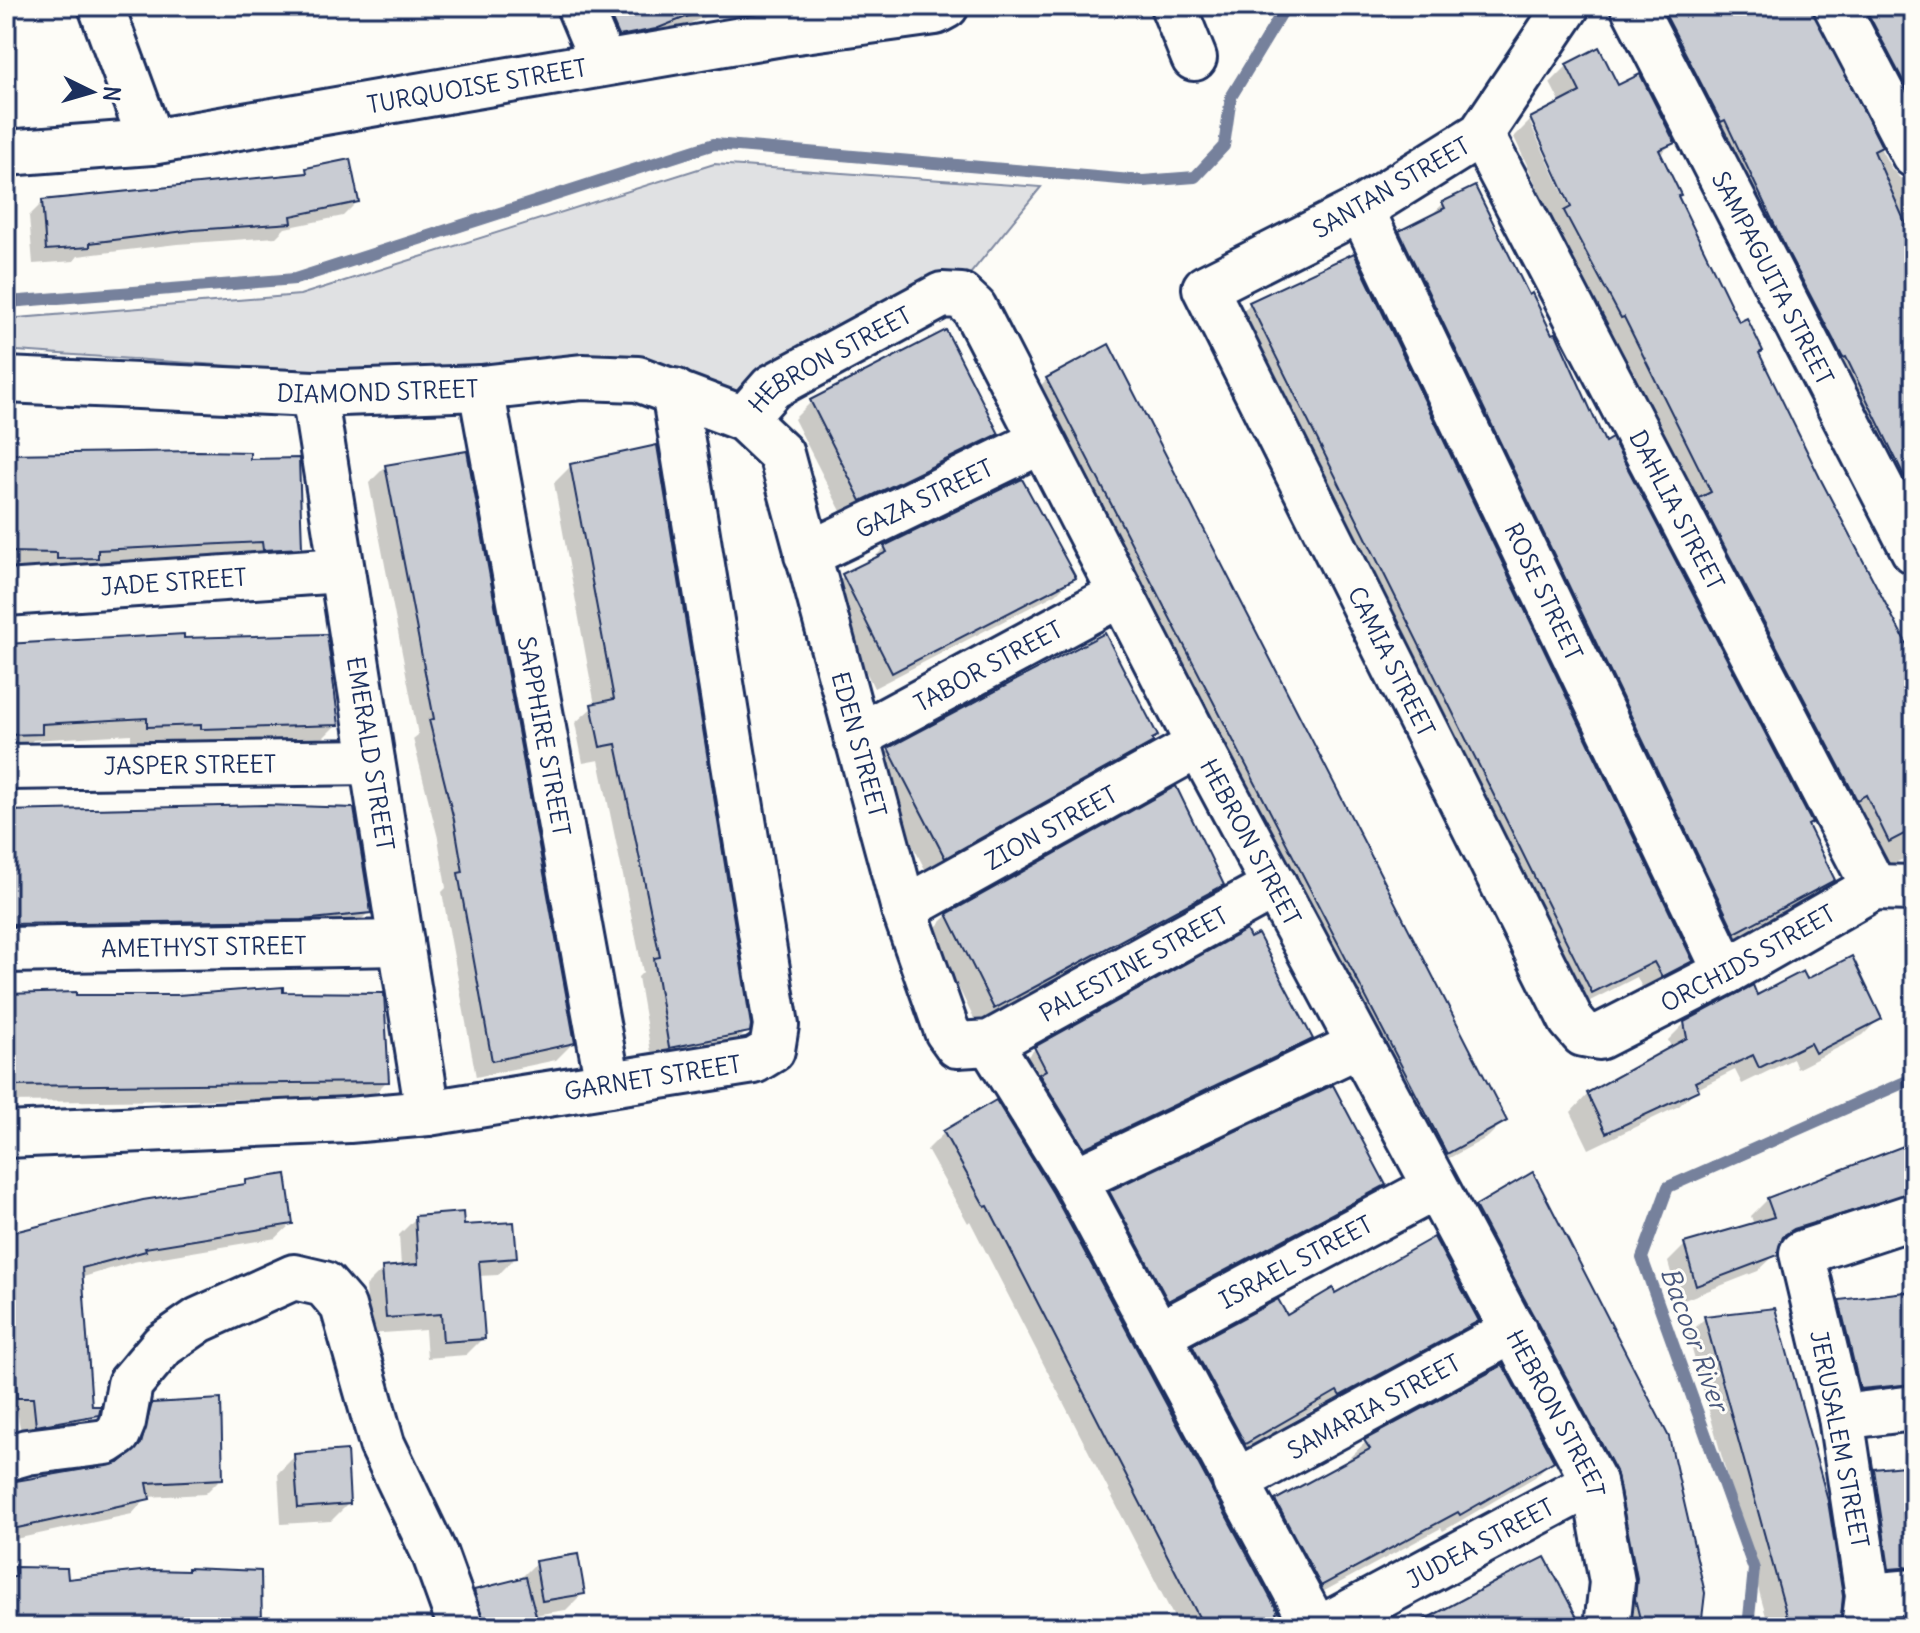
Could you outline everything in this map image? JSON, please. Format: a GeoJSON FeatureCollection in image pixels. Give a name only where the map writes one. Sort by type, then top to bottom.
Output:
{"type":"FeatureCollection","features":[{"type":"Feature","properties":{"kind":"street"},"geometry":{"type":"LineString","coordinates":[[101,6],[151,142]]}},
{"type":"Feature","properties":{"kind":"street"},"geometry":{"type":"LineString","coordinates":[[579,6],[603,63]]}},
{"type":"Feature","properties":{"kind":"street","name":"TURQUOISE STREET"},"geometry":{"type":"LineString","coordinates":[[6,153],[151,142],[603,63],[776,20],[935,12],[946,6]]}},
{"type":"Feature","properties":{"kind":"street"},"geometry":{"type":"LineString","coordinates":[[1173,6],[1194,58]]}},
{"type":"Feature","properties":{"kind":"street","name":"SANTAN STREET"},"geometry":{"type":"LineString","coordinates":[[1205,288],[1361,209],[1481,134],[1567,6]]}},
{"type":"Feature","properties":{"kind":"street","name":"SAMPAGUITA STREET"},"geometry":{"type":"LineString","coordinates":[[1633,6],[1914,551]]}},
{"type":"Feature","properties":{"kind":"street"},"geometry":{"type":"LineString","coordinates":[[1836,6],[1914,155]]}},
{"type":"Feature","properties":{"kind":"street","name":"DAHLIA STREET"},"geometry":{"type":"LineString","coordinates":[[1481,134],[1894,888]]}},
{"type":"Feature","properties":{"kind":"street","name":"ROSE STREET"},"geometry":{"type":"LineString","coordinates":[[1361,209],[1726,972]]}},
{"type":"Feature","properties":{"kind":"street","name":"CAMIA STREET"},"geometry":{"type":"LineString","coordinates":[[1205,288],[1571,1020],[1583,1034]]}},
{"type":"Feature","properties":{"kind":"street","name":"HEBRON STREET"},"geometry":{"type":"LineString","coordinates":[[744,419],[772,387],[942,295],[952,294],[968,301],[974,308],[1040,442],[1199,745],[1594,1482],[1612,1582],[1607,1627]]}},
{"type":"Feature","properties":{"kind":"street","name":"DIAMOND STREET"},"geometry":{"type":"LineString","coordinates":[[6,380],[314,394],[481,388],[582,377],[638,379],[744,419]]}},
{"type":"Feature","properties":{"kind":"street","name":"SAPPHIRE STREET"},"geometry":{"type":"LineString","coordinates":[[481,388],[608,1084]]}},
{"type":"Feature","properties":{"kind":"street","name":"GARNET STREET"},"geometry":{"type":"LineString","coordinates":[[6,1135],[349,1120],[428,1113],[754,1061],[772,1050],[776,1039],[674,391]]}},
{"type":"Feature","properties":{"kind":"street","name":"EMERALD STREET"},"geometry":{"type":"LineString","coordinates":[[314,394],[428,1113]]}},
{"type":"Feature","properties":{"kind":"street","name":"EDEN STREET"},"geometry":{"type":"LineString","coordinates":[[744,419],[781,454],[904,909],[947,1031],[957,1045],[990,1043]]}},
{"type":"Feature","properties":{"kind":"street","name":"GAZA STREET"},"geometry":{"type":"LineString","coordinates":[[807,555],[1040,442]]}},
{"type":"Feature","properties":{"kind":"street","name":"JADE STREET"},"geometry":{"type":"LineString","coordinates":[[6,593],[341,570]]}},
{"type":"Feature","properties":{"kind":"street","name":"TABOR STREET"},"geometry":{"type":"LineString","coordinates":[[856,737],[1121,594]]}},
{"type":"Feature","properties":{"kind":"street","name":"ZION STREET"},"geometry":{"type":"LineString","coordinates":[[904,909],[1199,745]]}},
{"type":"Feature","properties":{"kind":"street","name":"JASPER STREET"},"geometry":{"type":"LineString","coordinates":[[6,767],[372,762]]}},
{"type":"Feature","properties":{"kind":"street","name":"PALESTINE STREET"},"geometry":{"type":"LineString","coordinates":[[990,1043],[1275,886]]}},
{"type":"Feature","properties":{"kind":"street","name":"ORCHIDS STREET"},"geometry":{"type":"LineString","coordinates":[[1583,1034],[1599,1037],[1894,888]]}},
{"type":"Feature","properties":{"kind":"street","name":"AMETHYST STREET"},"geometry":{"type":"LineString","coordinates":[[6,950],[401,943]]}},
{"type":"Feature","properties":{"kind":"street"},"geometry":{"type":"LineString","coordinates":[[990,1043],[1075,1180],[1315,1627]]}},
{"type":"Feature","properties":{"kind":"street"},"geometry":{"type":"LineString","coordinates":[[1075,1180],[1359,1045]]}},
{"type":"Feature","properties":{"kind":"street","name":"ISRAEL STREET"},"geometry":{"type":"LineString","coordinates":[[1158,1335],[1434,1188]]}},
{"type":"Feature","properties":{"kind":"street","name":"JERUSALEM STREET"},"geometry":{"type":"LineString","coordinates":[[1866,1612],[1841,1417],[1802,1253],[1914,1216]]}},
{"type":"Feature","properties":{"kind":"street"},"geometry":{"type":"LineString","coordinates":[[6,1458],[27,1452],[106,1442],[118,1434],[123,1422],[130,1384],[163,1345],[199,1320],[294,1277],[324,1284],[343,1306],[382,1444],[435,1555],[461,1627]]}},
{"type":"Feature","properties":{"kind":"street","name":"SAMARIA STREET"},"geometry":{"type":"LineString","coordinates":[[1235,1482],[1514,1330]]}},
{"type":"Feature","properties":{"kind":"street"},"geometry":{"type":"LineString","coordinates":[[1841,1417],[1914,1408]]}},
{"type":"Feature","properties":{"kind":"street","name":"JUDEA STREET"},"geometry":{"type":"LineString","coordinates":[[1323,1627],[1594,1482]]}},
{"type":"Feature","properties":{"kind":"street"},"geometry":{"type":"LineString","coordinates":[[1866,1612],[1914,1592]]}},
{"type":"Feature","properties":{"kind":"shaded area"},"geometry":{"type":"Polygon","coordinates":[[[714,164],[1041,187],[971,273],[758,369],[735,401],[17,351],[6,340],[6,319],[300,295],[714,164]]]}},
{"type":"Feature","properties":{"kind":"building"},"geometry":{"type":"Polygon","coordinates":[[[606,6],[711,7],[656,29],[619,36],[606,6]]]}},
{"type":"Feature","properties":{"kind":"building"},"geometry":{"type":"Polygon","coordinates":[[[1661,6],[1811,6],[1882,147],[1874,151],[1914,243],[1914,496],[1846,357],[1843,358],[1785,247],[1725,120],[1721,122],[1661,6]]]}},
{"type":"Feature","properties":{"kind":"building"},"geometry":{"type":"Polygon","coordinates":[[[1864,6],[1914,6],[1914,90],[1909,92],[1864,6]]]}},
{"type":"Feature","properties":{"kind":"building"},"geometry":{"type":"Polygon","coordinates":[[[1599,47],[1618,85],[1640,74],[1675,143],[1659,150],[1681,195],[1678,196],[1739,322],[1747,318],[1763,351],[1759,353],[1821,480],[1914,658],[1914,829],[1889,842],[1866,795],[1857,800],[1699,498],[1711,492],[1624,317],[1621,318],[1564,211],[1571,207],[1530,118],[1580,92],[1566,64],[1599,47]]]}},
{"type":"Feature","properties":{"kind":"building"},"geometry":{"type":"Polygon","coordinates":[[[350,159],[359,202],[291,216],[292,223],[193,230],[90,243],[90,247],[46,250],[42,200],[307,173],[306,168],[350,159]]]}},
{"type":"Feature","properties":{"kind":"building"},"geometry":{"type":"Polygon","coordinates":[[[1475,186],[1529,295],[1532,293],[1552,334],[1556,333],[1605,442],[1612,438],[1812,823],[1808,825],[1835,880],[1735,933],[1399,231],[1445,208],[1442,202],[1475,186]]]}},
{"type":"Feature","properties":{"kind":"building"},"geometry":{"type":"Polygon","coordinates":[[[1354,253],[1693,961],[1662,977],[1654,962],[1592,993],[1249,302],[1354,253]]]}},
{"type":"Feature","properties":{"kind":"building"},"geometry":{"type":"Polygon","coordinates":[[[946,330],[999,434],[861,501],[810,400],[946,330]]]}},
{"type":"Feature","properties":{"kind":"building"},"geometry":{"type":"Polygon","coordinates":[[[1109,344],[1507,1121],[1447,1154],[1046,378],[1109,344]]]}},
{"type":"Feature","properties":{"kind":"building"},"geometry":{"type":"Polygon","coordinates":[[[657,445],[751,1025],[750,1032],[669,1048],[654,958],[660,957],[616,744],[600,747],[591,704],[614,699],[570,464],[657,445]]]}},
{"type":"Feature","properties":{"kind":"building"},"geometry":{"type":"Polygon","coordinates":[[[467,451],[575,1043],[492,1061],[458,873],[463,872],[454,820],[429,720],[434,719],[385,465],[467,451]]]}},
{"type":"Feature","properties":{"kind":"building"},"geometry":{"type":"Polygon","coordinates":[[[250,452],[250,459],[299,458],[302,548],[263,550],[262,542],[98,550],[98,558],[57,559],[57,553],[6,552],[6,454],[250,452]]]}},
{"type":"Feature","properties":{"kind":"building"},"geometry":{"type":"Polygon","coordinates":[[[1022,479],[1076,578],[892,673],[842,574],[887,552],[884,546],[1022,479]]]}},
{"type":"Feature","properties":{"kind":"building"},"geometry":{"type":"Polygon","coordinates":[[[1105,633],[1158,736],[1152,739],[1153,742],[945,858],[888,748],[1105,633]]]}},
{"type":"Feature","properties":{"kind":"building"},"geometry":{"type":"Polygon","coordinates":[[[184,634],[184,638],[327,634],[339,725],[201,729],[201,725],[147,727],[147,718],[42,724],[42,734],[6,735],[6,644],[184,634]]]}},
{"type":"Feature","properties":{"kind":"building"},"geometry":{"type":"Polygon","coordinates":[[[1176,786],[1224,885],[994,1009],[947,914],[1176,786]]]}},
{"type":"Feature","properties":{"kind":"building"},"geometry":{"type":"Polygon","coordinates":[[[265,805],[354,808],[371,913],[302,920],[6,924],[6,811],[265,805]]]}},
{"type":"Feature","properties":{"kind":"building"},"geometry":{"type":"Polygon","coordinates":[[[1246,930],[1250,938],[1258,934],[1313,1039],[1084,1148],[1039,1074],[1046,1070],[1034,1047],[1246,930]]]}},
{"type":"Feature","properties":{"kind":"building"},"geometry":{"type":"Polygon","coordinates":[[[1852,956],[1882,1019],[1815,1053],[1810,1043],[1759,1068],[1753,1055],[1695,1082],[1699,1090],[1606,1133],[1587,1093],[1687,1038],[1684,1022],[1753,985],[1757,995],[1803,971],[1807,979],[1852,956]]]}},
{"type":"Feature","properties":{"kind":"building"},"geometry":{"type":"Polygon","coordinates":[[[283,987],[283,992],[384,993],[389,1082],[6,1086],[6,994],[76,992],[76,995],[178,995],[283,987]]]}},
{"type":"Feature","properties":{"kind":"building"},"geometry":{"type":"Polygon","coordinates":[[[1333,1085],[1386,1185],[1168,1301],[1109,1191],[1333,1085]]]}},
{"type":"Feature","properties":{"kind":"building"},"geometry":{"type":"Polygon","coordinates":[[[996,1100],[1053,1193],[1278,1612],[1283,1627],[1204,1627],[988,1206],[985,1207],[943,1131],[996,1100]]]}},
{"type":"Feature","properties":{"kind":"building"},"geometry":{"type":"Polygon","coordinates":[[[1914,1142],[1914,1192],[1794,1229],[1783,1236],[1778,1255],[1696,1286],[1684,1243],[1774,1217],[1767,1198],[1914,1142]]]}},
{"type":"Feature","properties":{"kind":"building"},"geometry":{"type":"Polygon","coordinates":[[[1533,1172],[1669,1437],[1705,1593],[1701,1627],[1642,1627],[1635,1599],[1637,1578],[1616,1471],[1475,1206],[1533,1172]]]}},
{"type":"Feature","properties":{"kind":"building"},"geometry":{"type":"Polygon","coordinates":[[[286,1174],[293,1224],[145,1248],[146,1251],[82,1268],[92,1406],[101,1406],[99,1415],[36,1426],[33,1398],[17,1398],[10,1278],[6,1278],[6,1234],[143,1200],[246,1184],[246,1180],[286,1174]]]}},
{"type":"Feature","properties":{"kind":"building"},"geometry":{"type":"Polygon","coordinates":[[[463,1212],[464,1225],[514,1222],[517,1258],[479,1261],[485,1339],[443,1342],[441,1314],[386,1318],[382,1267],[418,1264],[415,1216],[463,1212]]]}},
{"type":"Feature","properties":{"kind":"building"},"geometry":{"type":"Polygon","coordinates":[[[1434,1237],[1479,1321],[1340,1396],[1337,1391],[1245,1444],[1192,1345],[1278,1299],[1287,1315],[1333,1288],[1335,1293],[1434,1237]]]}},
{"type":"Feature","properties":{"kind":"building"},"geometry":{"type":"Polygon","coordinates":[[[1914,1291],[1914,1384],[1860,1389],[1839,1300],[1914,1291]]]}},
{"type":"Feature","properties":{"kind":"building"},"geometry":{"type":"Polygon","coordinates":[[[1775,1308],[1828,1501],[1843,1596],[1840,1627],[1790,1627],[1704,1316],[1775,1308]]]}},
{"type":"Feature","properties":{"kind":"building"},"geometry":{"type":"Polygon","coordinates":[[[1503,1365],[1554,1461],[1460,1515],[1458,1512],[1321,1586],[1275,1500],[1370,1449],[1364,1440],[1503,1365]]]}},
{"type":"Feature","properties":{"kind":"building"},"geometry":{"type":"Polygon","coordinates":[[[221,1399],[223,1479],[147,1483],[150,1499],[13,1529],[10,1482],[119,1463],[141,1444],[152,1403],[221,1399]]]}},
{"type":"Feature","properties":{"kind":"building"},"geometry":{"type":"Polygon","coordinates":[[[347,1450],[350,1504],[298,1508],[294,1454],[347,1450]]]}},
{"type":"Feature","properties":{"kind":"building"},"geometry":{"type":"Polygon","coordinates":[[[1914,1465],[1914,1567],[1889,1569],[1874,1469],[1914,1465]]]}},
{"type":"Feature","properties":{"kind":"building"},"geometry":{"type":"Polygon","coordinates":[[[578,1554],[585,1594],[542,1601],[535,1561],[578,1554]]]}},
{"type":"Feature","properties":{"kind":"building"},"geometry":{"type":"Polygon","coordinates":[[[1545,1557],[1582,1627],[1411,1627],[1495,1582],[1545,1557]]]}},
{"type":"Feature","properties":{"kind":"building"},"geometry":{"type":"Polygon","coordinates":[[[15,1567],[67,1568],[68,1579],[150,1570],[188,1571],[188,1568],[261,1571],[262,1627],[6,1627],[6,1577],[16,1577],[15,1567]]]}},
{"type":"Feature","properties":{"kind":"building"},"geometry":{"type":"Polygon","coordinates":[[[526,1577],[539,1627],[485,1627],[474,1590],[526,1577]]]}},
{"type":"Feature","properties":{"kind":"waterway"},"geometry":{"type":"LineString","coordinates":[[8,302],[295,279],[714,144],[1143,181],[1195,177],[1224,146],[1231,97],[1286,6]]}},
{"type":"Feature","properties":{"kind":"waterway","name":"Bacoor River"},"geometry":{"type":"LineString","coordinates":[[1748,1627],[1754,1569],[1642,1258],[1668,1187],[1914,1078]]}}]}
